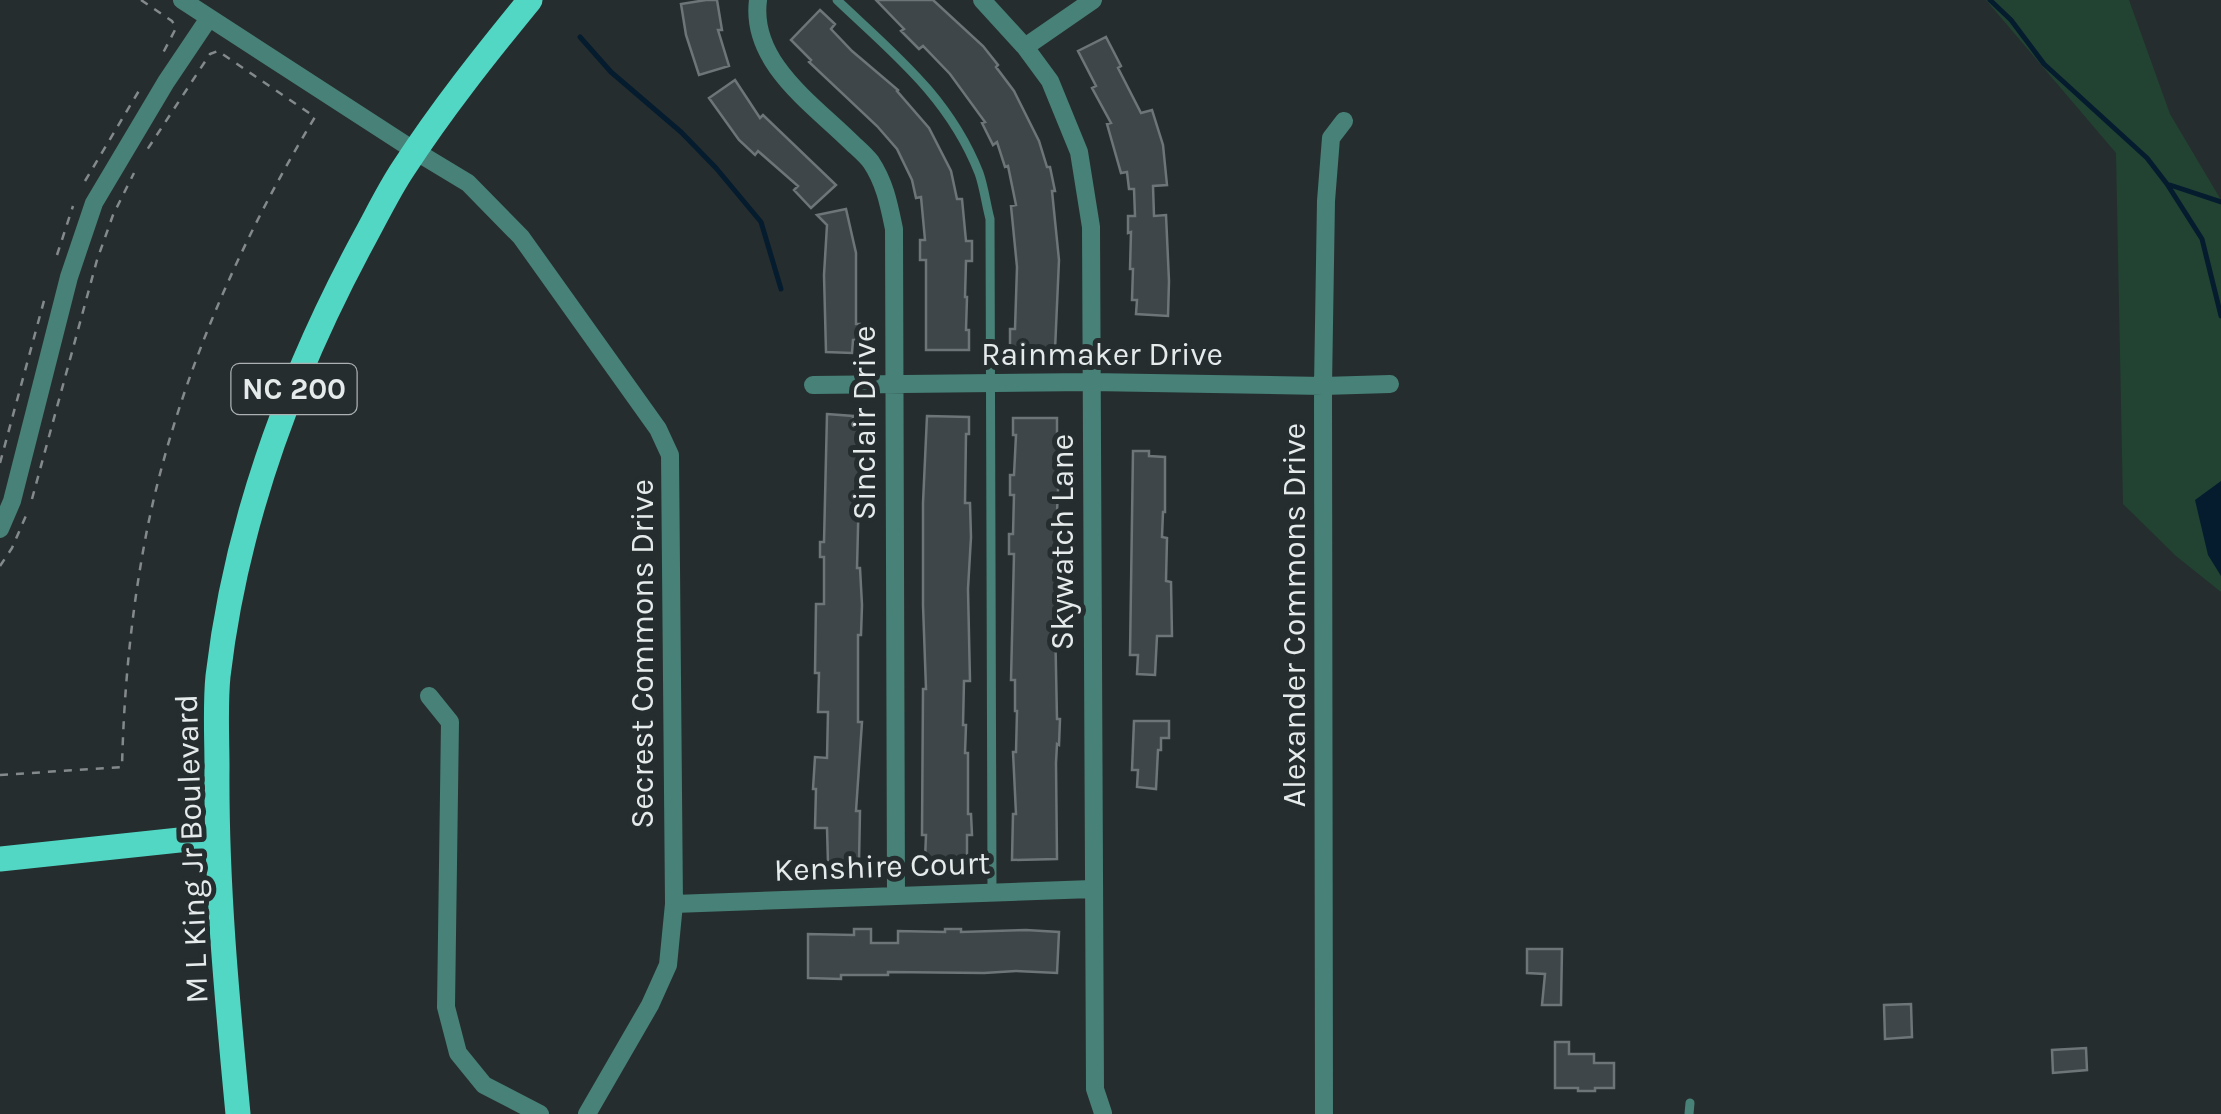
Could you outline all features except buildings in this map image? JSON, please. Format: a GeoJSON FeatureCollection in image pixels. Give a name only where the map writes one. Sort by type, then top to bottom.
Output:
{"type":"FeatureCollection","features":[{"type":"Feature","properties":{"kind":"main road","name":"M L King Jr Boulevard"},"geometry":{"type":"LineString","coordinates":[[238,1114],[217,836],[218,680],[230,594],[251,513],[314,338],[400,173],[478,63],[530,0]]}},
{"type":"Feature","properties":{"kind":"main road"},"geometry":{"type":"LineString","coordinates":[[0,859],[217,836]]}},
{"type":"Feature","properties":{"kind":"street","name":"Secrest Commons Drive"},"geometry":{"type":"LineString","coordinates":[[182,0],[468,183],[521,237],[658,428],[670,454],[674,904],[668,964],[650,1005],[587,1114]]}},
{"type":"Feature","properties":{"kind":"street","name":"Sinclair Drive"},"geometry":{"type":"LineString","coordinates":[[758,0],[756,16],[762,41],[780,73],[870,160],[886,190],[894,229],[896,895]]}},
{"type":"Feature","properties":{"kind":"street","name":"Skywatch Lane"},"geometry":{"type":"LineString","coordinates":[[982,0],[1025,46],[1050,81],[1078,152],[1091,227],[1092,889],[1095,1090],[1104,1113]]}},
{"type":"Feature","properties":{"kind":"street"},"geometry":{"type":"LineString","coordinates":[[1025,46],[1093,0]]}},
{"type":"Feature","properties":{"kind":"street"},"geometry":{"type":"LineString","coordinates":[[0,530],[12,501],[65,293],[94,203],[209,18]]}},
{"type":"Feature","properties":{"kind":"street","name":"Alexander Commons Drive"},"geometry":{"type":"LineString","coordinates":[[1324,1114],[1326,201],[1331,138],[1344,121]]}},
{"type":"Feature","properties":{"kind":"street","name":"Rainmaker Drive"},"geometry":{"type":"LineString","coordinates":[[813,386],[1091,382],[1390,384]]}},
{"type":"Feature","properties":{"kind":"street"},"geometry":{"type":"LineString","coordinates":[[429,696],[450,722],[446,1007],[458,1053],[484,1085],[540,1114]]}},
{"type":"Feature","properties":{"kind":"street","name":"Kenshire Court"},"geometry":{"type":"LineString","coordinates":[[674,904],[1092,889]]}},
{"type":"Feature","properties":{"kind":"lane"},"geometry":{"type":"LineString","coordinates":[[836,0],[922,80],[946,110],[980,176],[990,218],[992,892]]}},
{"type":"Feature","properties":{"kind":"path"},"geometry":{"type":"LineString","coordinates":[[0,774],[122,767],[124,702],[136,598],[148,524],[166,454],[199,353],[227,286],[253,229],[315,117],[218,51],[210,54],[144,156]]}},
{"type":"Feature","properties":{"kind":"path"},"geometry":{"type":"LineString","coordinates":[[0,566],[27,516],[96,260],[136,169]]}},
{"type":"Feature","properties":{"kind":"green space"},"geometry":{"type":"Polygon","coordinates":[[[1986,0],[2129,0],[2170,114],[2221,200],[2221,592],[2176,556],[2123,504],[2116,153],[1986,0]]]}},
{"type":"Feature","properties":{"kind":"water"},"geometry":{"type":"Polygon","coordinates":[[[2221,481],[2221,576],[2208,555],[2195,500],[2221,481]]]}},
{"type":"Feature","properties":{"kind":"waterway"},"geometry":{"type":"LineString","coordinates":[[1990,0],[2011,20],[2044,64],[2147,158],[2167,184],[2202,239],[2221,316]]}},
{"type":"Feature","properties":{"kind":"waterway"},"geometry":{"type":"LineString","coordinates":[[580,37],[611,72],[681,132],[761,222],[781,289]]}},
{"type":"Feature","properties":{"kind":"waterway"},"geometry":{"type":"LineString","coordinates":[[2170,185],[2221,202]]}}]}
